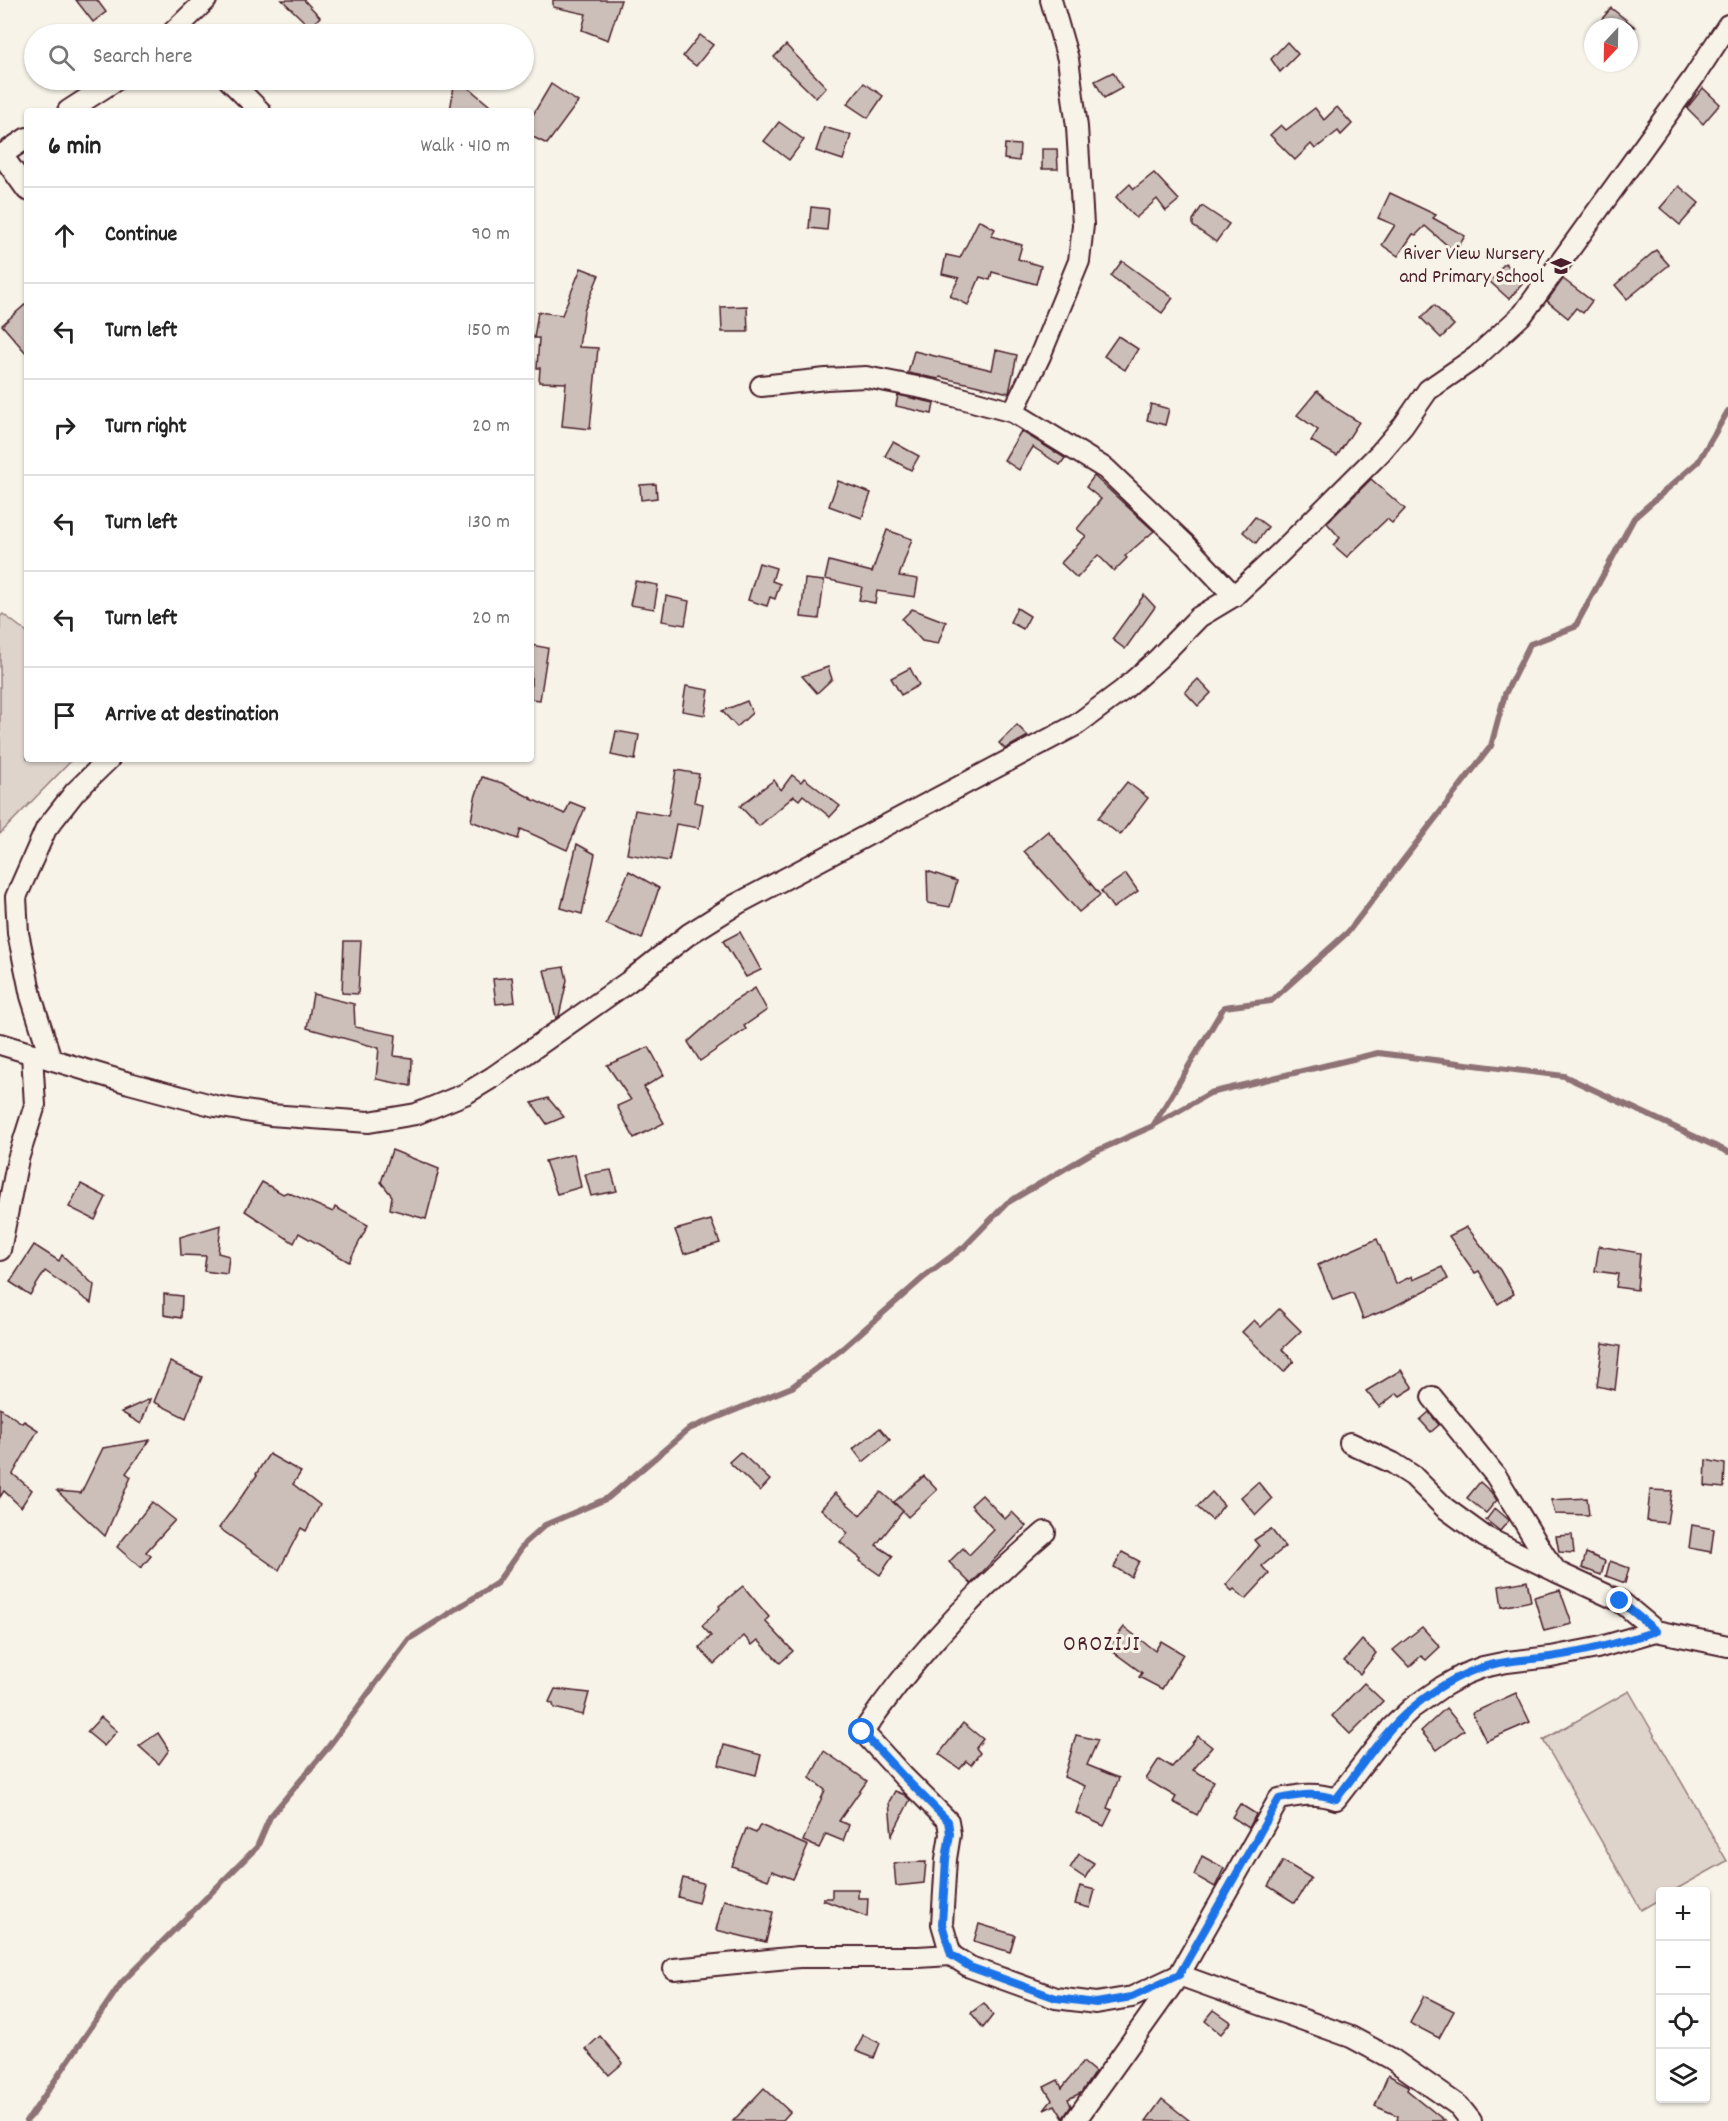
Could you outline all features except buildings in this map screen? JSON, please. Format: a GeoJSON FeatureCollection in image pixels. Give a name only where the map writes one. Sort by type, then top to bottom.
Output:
{"type":"FeatureCollection","features":[{"type":"Feature","properties":{"kind":"street"},"geometry":{"type":"LineString","coordinates":[[186,24],[206,0]]}},
{"type":"Feature","properties":{"kind":"street"},"geometry":{"type":"LineString","coordinates":[[1013,412],[1040,356],[1079,261],[1083,225],[1077,127],[1068,59],[1051,0]]}},
{"type":"Feature","properties":{"kind":"street"},"geometry":{"type":"LineString","coordinates":[[0,1044],[215,1106],[270,1115],[369,1122],[416,1114],[465,1094],[493,1077],[628,982],[689,934],[737,904],[1076,725],[1123,690],[1200,617],[1234,596],[1279,554],[1380,453],[1404,426],[1428,390],[1476,357],[1523,314],[1694,77],[1728,25]]}},
{"type":"Feature","properties":{"kind":"street"},"geometry":{"type":"LineString","coordinates":[[73,108],[101,90]]}},
{"type":"Feature","properties":{"kind":"street"},"geometry":{"type":"LineString","coordinates":[[240,90],[257,108]]}},
{"type":"Feature","properties":{"kind":"street"},"geometry":{"type":"LineString","coordinates":[[24,140],[1,155],[24,186]]}},
{"type":"Feature","properties":{"kind":"street"},"geometry":{"type":"LineString","coordinates":[[761,386],[826,378],[866,377],[932,390],[1013,412],[1106,468],[1185,544],[1234,596]]}},
{"type":"Feature","properties":{"kind":"street"},"geometry":{"type":"LineString","coordinates":[[0,1250],[18,1159],[35,1106],[42,1056],[18,933],[16,897],[46,829],[75,792],[106,762]]}},
{"type":"Feature","properties":{"kind":"street"},"geometry":{"type":"LineString","coordinates":[[1432,1397],[1496,1476],[1557,1572]]}},
{"type":"Feature","properties":{"kind":"street"},"geometry":{"type":"LineString","coordinates":[[1350,1443],[1393,1463],[1413,1476],[1445,1508],[1485,1537],[1620,1601],[1656,1631]]}},
{"type":"Feature","properties":{"kind":"street"},"geometry":{"type":"LineString","coordinates":[[951,1955],[942,1924],[950,1834],[948,1821],[862,1732],[940,1633],[1001,1570],[1045,1532]]}},
{"type":"Feature","properties":{"kind":"street"},"geometry":{"type":"LineString","coordinates":[[1076,2121],[1179,1975],[1279,1799],[1305,1794],[1321,1794],[1336,1799],[1391,1728],[1412,1708],[1442,1687],[1483,1667],[1597,1648],[1656,1631],[1728,1646]]}},
{"type":"Feature","properties":{"kind":"street"},"geometry":{"type":"LineString","coordinates":[[674,1969],[799,1957],[951,1955],[970,1967],[1056,1998],[1096,2003],[1132,1997],[1179,1975],[1351,2037],[1392,2059],[1459,2106],[1471,2121]]}},
{"type":"Feature","properties":{"kind":"shaded area"},"geometry":{"type":"Polygon","coordinates":[[[3,614],[24,630],[24,762],[70,762],[0,834],[0,617],[3,614]]]}},
{"type":"Feature","properties":{"kind":"shaded area"},"geometry":{"type":"Polygon","coordinates":[[[1629,1691],[1727,1861],[1680,1887],[1656,1887],[1656,1901],[1641,1910],[1543,1740],[1629,1691]]]}},
{"type":"Feature","properties":{"kind":"waterway"},"geometry":{"type":"LineString","coordinates":[[26,2121],[122,1982],[257,1847],[270,1817],[326,1750],[409,1639],[497,1583],[525,1543],[545,1525],[608,1498],[689,1429],[792,1387],[842,1349],[924,1277],[964,1247],[1007,1203],[1090,1154],[1153,1126],[1224,1007],[1271,1001],[1348,932],[1491,746],[1505,694],[1530,644],[1575,627],[1634,518],[1698,462],[1728,411]]}},
{"type":"Feature","properties":{"kind":"waterway"},"geometry":{"type":"LineString","coordinates":[[1154,1125],[1210,1093],[1378,1053],[1564,1076],[1728,1152]]}},
{"type":"Feature","properties":{"kind":"place","name":"River View Nursery and Primary School"},"geometry":{"type":"Point","coordinates":[1561,266]}},
{"type":"Feature","properties":{"kind":"district","name":"OROZIJI"},"geometry":{"type":"Point","coordinates":[1102,1645]}},
{"type":"Feature","properties":{"kind":"route"},"geometry":{"type":"LineString","coordinates":[[862,1732],[948,1821],[950,1834],[942,1924],[951,1955],[970,1967],[1056,1998],[1096,2003],[1132,1997],[1179,1975],[1279,1799],[1305,1794],[1321,1794],[1336,1799],[1391,1728],[1412,1708],[1465,1674],[1507,1662],[1551,1657],[1597,1648],[1656,1631],[1620,1601]]}}]}
